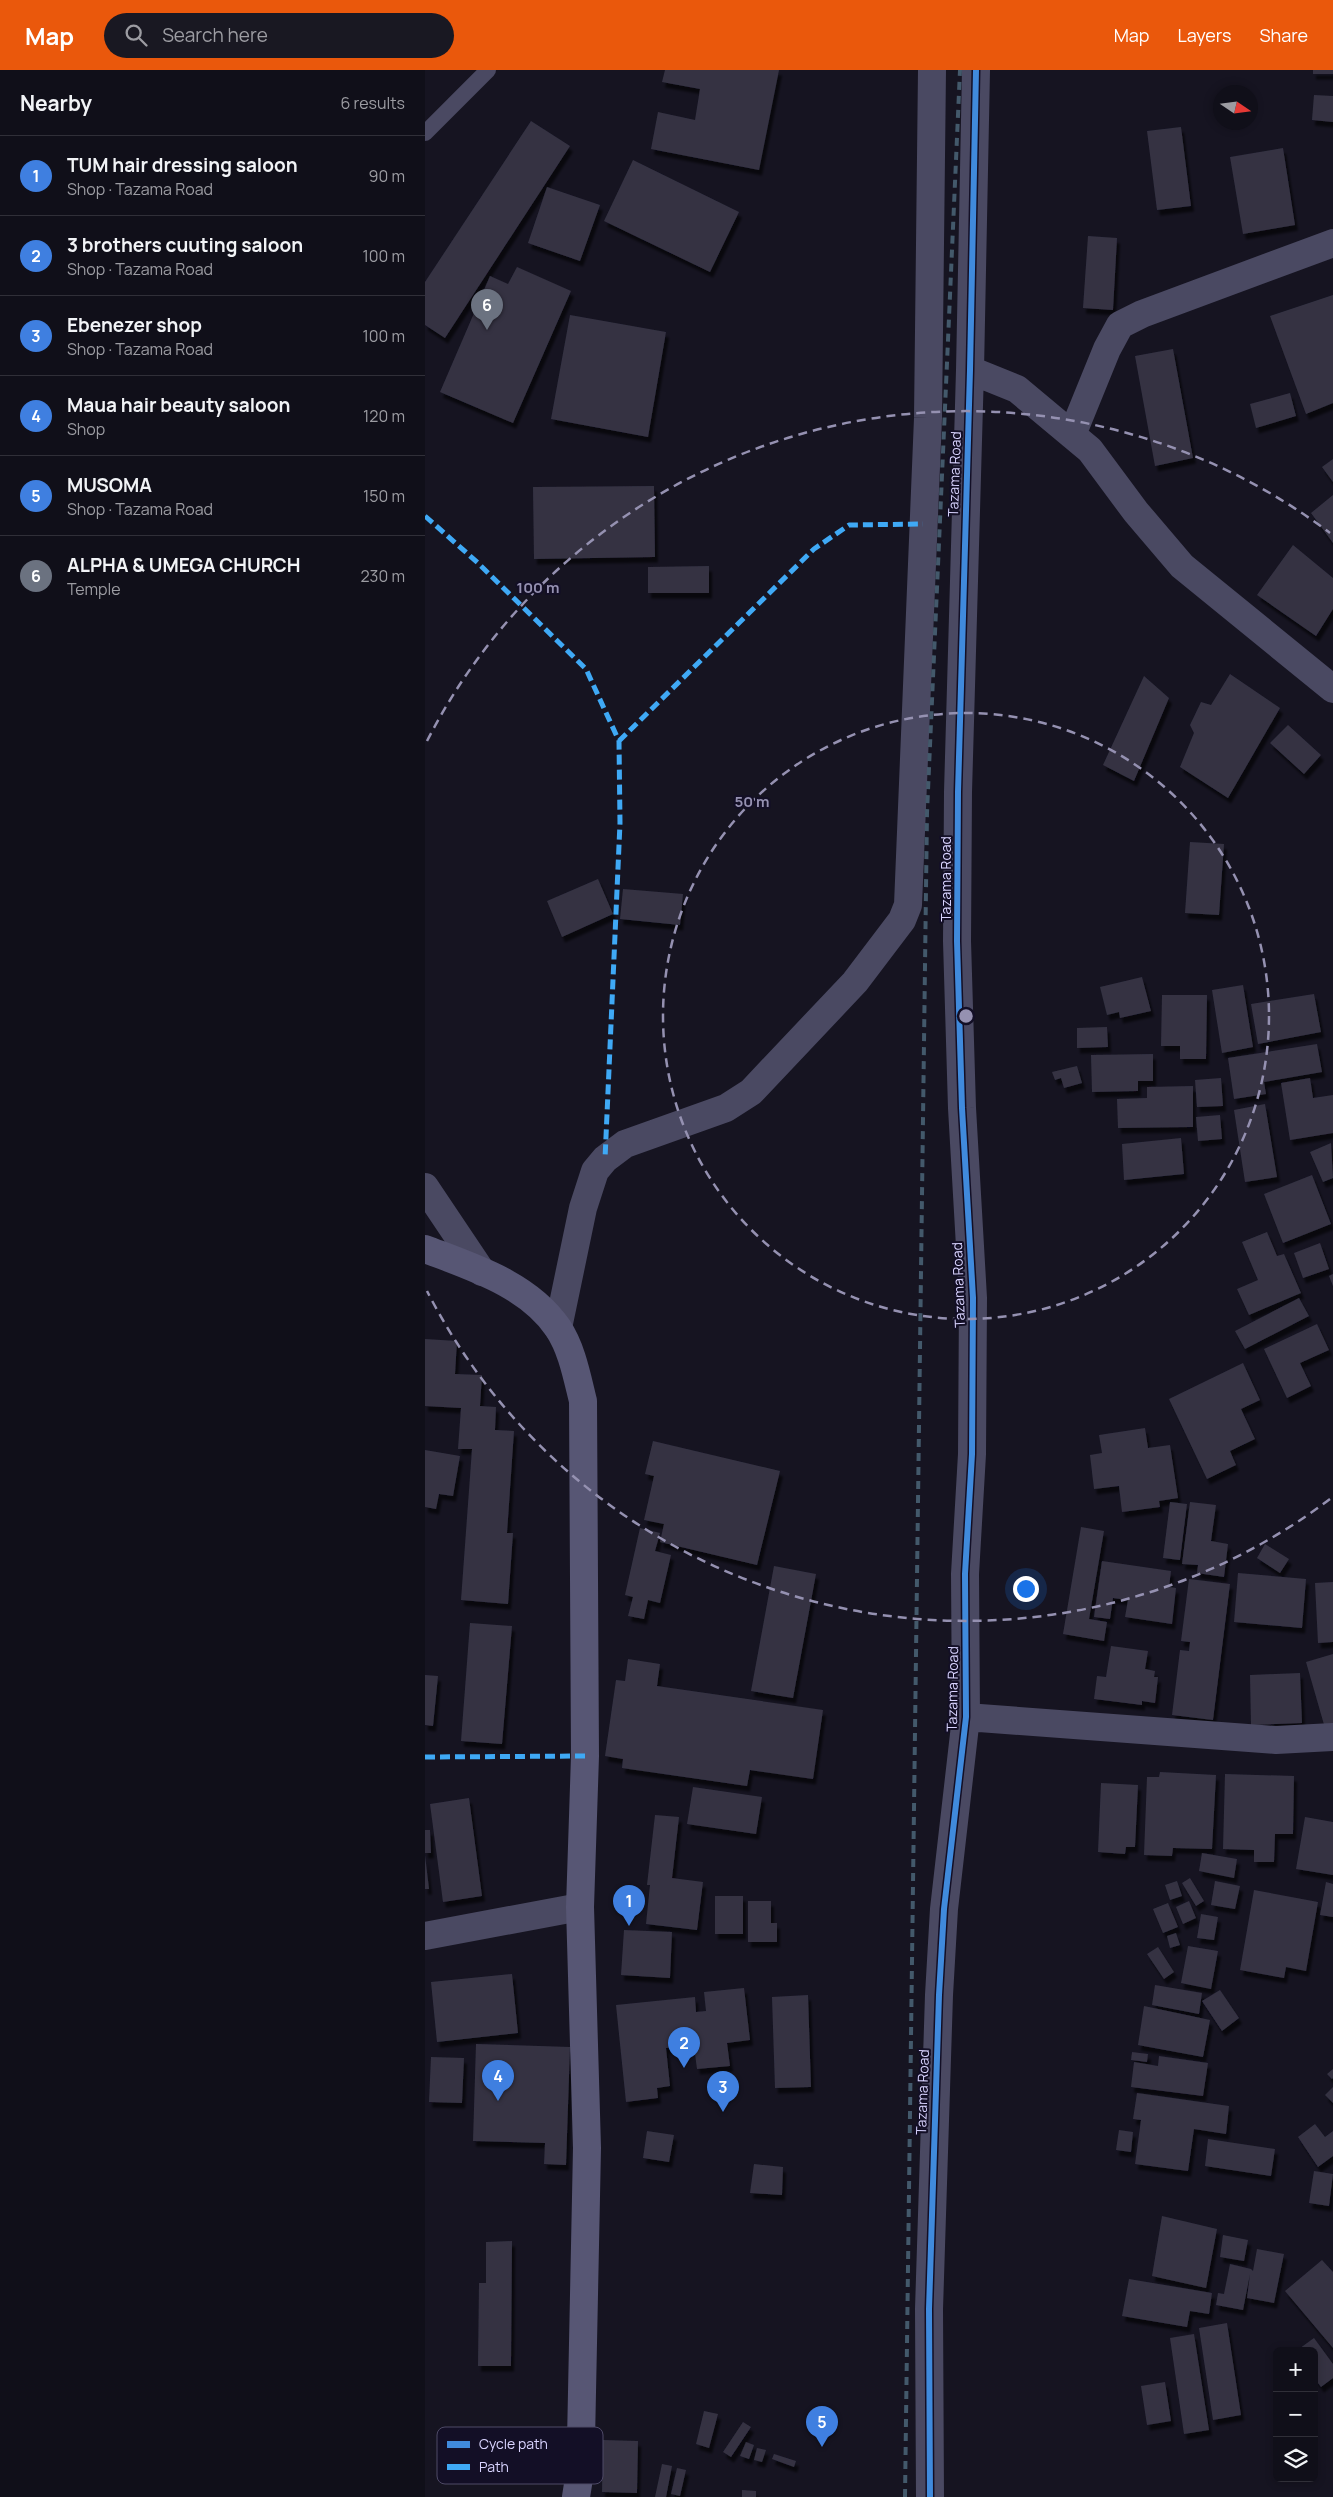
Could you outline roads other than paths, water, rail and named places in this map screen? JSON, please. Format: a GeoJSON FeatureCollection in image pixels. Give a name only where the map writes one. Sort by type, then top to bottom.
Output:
{"type":"FeatureCollection","features":[{"type":"Feature","properties":{"kind":"street"},"geometry":{"type":"LineString","coordinates":[[559,1328],[583,1208],[595,1171],[605,1159],[625,1144],[726,1108],[751,1092],[855,982],[902,920],[908,905],[928,418],[933,70]]}},
{"type":"Feature","properties":{"kind":"street","name":"Tazama Road"},"geometry":{"type":"LineString","coordinates":[[930,2497],[929,2310],[939,1995],[944,1909],[966,1717],[965,1574],[972,1454],[973,1298],[962,1108],[957,941],[958,792],[976,70]]}},
{"type":"Feature","properties":{"kind":"street"},"geometry":{"type":"LineString","coordinates":[[1072,435],[1107,348],[1121,325],[1142,314],[1333,242]]}},
{"type":"Feature","properties":{"kind":"street"},"geometry":{"type":"LineString","coordinates":[[970,370],[1017,389],[1090,450],[1136,512],[1181,566],[1333,689]]}},
{"type":"Feature","properties":{"kind":"street"},"geometry":{"type":"LineString","coordinates":[[425,1187],[482,1272]]}},
{"type":"Feature","properties":{"kind":"street"},"geometry":{"type":"LineString","coordinates":[[425,1249],[482,1272],[528,1296],[559,1328],[574,1363],[583,1401],[585,1756],[580,1907],[587,2148],[581,2427]]}},
{"type":"Feature","properties":{"kind":"street"},"geometry":{"type":"LineString","coordinates":[[966,1717],[1276,1740],[1333,1737]]}},
{"type":"Feature","properties":{"kind":"street"},"geometry":{"type":"LineString","coordinates":[[425,1936],[580,1907]]}},
{"type":"Feature","properties":{"kind":"street"},"geometry":{"type":"LineString","coordinates":[[576,2497],[578,2484]]}},
{"type":"Feature","properties":{"kind":"lane"},"geometry":{"type":"LineString","coordinates":[[425,133],[488,70]]}},
{"type":"Feature","properties":{"kind":"railway"},"geometry":{"type":"LineString","coordinates":[[905,2497],[927,813],[960,70]]}},
{"type":"Feature","properties":{"kind":"place","name":"ALPHA & UMEGA CHURCH"},"geometry":{"type":"Point","coordinates":[487,330]}},
{"type":"Feature","properties":{"kind":"place","name":"TUM hair dressing saloon"},"geometry":{"type":"Point","coordinates":[629,1926]}},
{"type":"Feature","properties":{"kind":"place","name":"3 brothers cuuting saloon"},"geometry":{"type":"Point","coordinates":[684,2068]}},
{"type":"Feature","properties":{"kind":"place","name":"Maua hair beauty saloon"},"geometry":{"type":"Point","coordinates":[498,2101]}},
{"type":"Feature","properties":{"kind":"place","name":"Ebenezer shop"},"geometry":{"type":"Point","coordinates":[723,2112]}},
{"type":"Feature","properties":{"kind":"place","name":"MUSOMA"},"geometry":{"type":"Point","coordinates":[822,2447]}}]}
